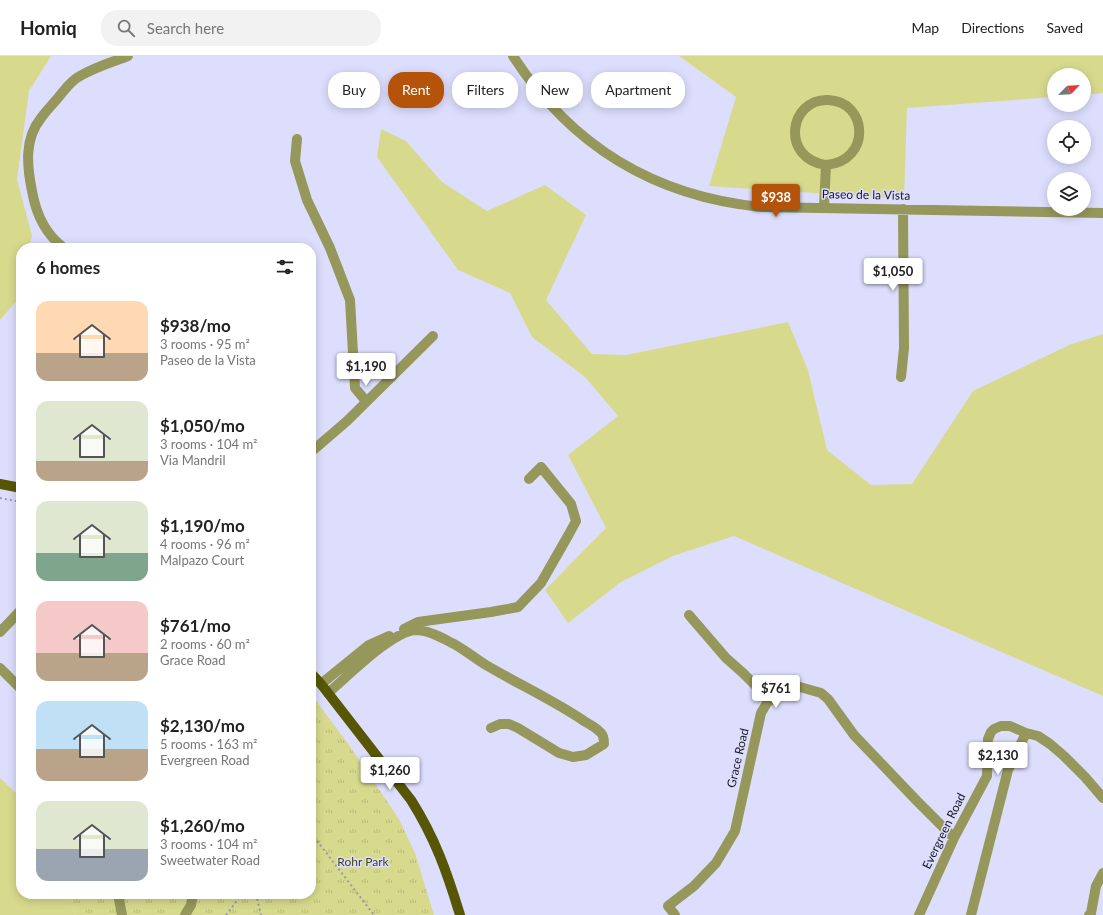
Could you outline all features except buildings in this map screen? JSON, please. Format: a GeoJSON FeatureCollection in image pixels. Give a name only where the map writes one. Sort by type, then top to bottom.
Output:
{"type":"FeatureCollection","features":[{"type":"Feature","properties":{"kind":"main road"},"geometry":{"type":"LineString","coordinates":[[0,484],[16,487]]}},
{"type":"Feature","properties":{"kind":"main road"},"geometry":{"type":"LineString","coordinates":[[316,678],[411,800],[419,813],[442,857],[460,915]]}},
{"type":"Feature","properties":{"kind":"street"},"geometry":{"type":"LineString","coordinates":[[59,243],[40,221],[35,206],[30,182],[28,155],[30,140],[40,119],[73,80],[86,73],[128,56]]}},
{"type":"Feature","properties":{"kind":"street","name":"Paseo de la Vista"},"geometry":{"type":"LineString","coordinates":[[513,56],[534,87],[547,102],[577,131],[609,156],[644,176],[682,191],[708,198],[761,207],[1103,213]]}},
{"type":"Feature","properties":{"kind":"street"},"geometry":{"type":"LineString","coordinates":[[828,100],[842,104],[848,108],[856,119],[859,133],[856,147],[847,158],[834,164],[826,165],[819,164],[806,157],[798,146],[795,132],[798,118],[808,107],[821,101],[828,100]]}},
{"type":"Feature","properties":{"kind":"street"},"geometry":{"type":"LineString","coordinates":[[297,139],[295,161],[307,200],[330,248],[350,300],[356,388],[366,402]]}},
{"type":"Feature","properties":{"kind":"street"},"geometry":{"type":"LineString","coordinates":[[824,207],[826,165]]}},
{"type":"Feature","properties":{"kind":"street"},"geometry":{"type":"LineString","coordinates":[[901,377],[904,348],[903,209]]}},
{"type":"Feature","properties":{"kind":"street"},"geometry":{"type":"LineString","coordinates":[[316,447],[366,402],[433,336]]}},
{"type":"Feature","properties":{"kind":"street"},"geometry":{"type":"LineString","coordinates":[[321,684],[369,645],[418,622],[518,607],[541,583],[576,521],[571,504],[541,467],[529,479]]}},
{"type":"Feature","properties":{"kind":"street"},"geometry":{"type":"LineString","coordinates":[[689,614],[726,658],[770,700]]}},
{"type":"Feature","properties":{"kind":"street"},"geometry":{"type":"LineString","coordinates":[[0,632],[16,615]]}},
{"type":"Feature","properties":{"kind":"street"},"geometry":{"type":"LineString","coordinates":[[328,693],[383,646],[408,631],[417,630],[432,633],[451,642],[484,664],[575,714],[601,732],[604,738],[604,744],[586,755],[573,757],[558,753],[509,724],[500,724],[491,728]]}},
{"type":"Feature","properties":{"kind":"street"},"geometry":{"type":"LineString","coordinates":[[0,668],[16,684]]}},
{"type":"Feature","properties":{"kind":"street","name":"Grace Road"},"geometry":{"type":"LineString","coordinates":[[675,915],[668,906],[694,886],[716,863],[735,831],[761,713],[767,703],[778,693],[791,688],[800,687],[821,693],[828,699],[854,735],[954,838]]}},
{"type":"Feature","properties":{"kind":"street","name":"Evergreen Road"},"geometry":{"type":"LineString","coordinates":[[919,915],[954,838],[987,776],[988,739],[991,732],[1001,726],[1010,726],[1026,733],[1038,736],[1057,750],[1085,777],[1103,798]]}},
{"type":"Feature","properties":{"kind":"street"},"geometry":{"type":"LineString","coordinates":[[970,915],[1008,770],[1026,733]]}},
{"type":"Feature","properties":{"kind":"street"},"geometry":{"type":"LineString","coordinates":[[1089,915],[1091,913],[1096,886],[1103,873]]}},
{"type":"Feature","properties":{"kind":"street"},"geometry":{"type":"LineString","coordinates":[[119,899],[122,915]]}},
{"type":"Feature","properties":{"kind":"street"},"geometry":{"type":"LineString","coordinates":[[185,915],[191,905],[192,899]]}},
{"type":"Feature","properties":{"kind":"path"},"geometry":{"type":"LineString","coordinates":[[0,498],[16,501]]}},
{"type":"Feature","properties":{"kind":"path"},"geometry":{"type":"LineString","coordinates":[[316,840],[374,915]]}},
{"type":"Feature","properties":{"kind":"path"},"geometry":{"type":"LineString","coordinates":[[226,915],[238,899]]}},
{"type":"Feature","properties":{"kind":"path"},"geometry":{"type":"LineString","coordinates":[[257,899],[261,915]]}},
{"type":"Feature","properties":{"kind":"green space"},"geometry":{"type":"Polygon","coordinates":[[[0,56],[51,56],[29,91],[17,179],[32,236],[30,243],[16,243],[16,301],[0,320],[0,56]]]}},
{"type":"Feature","properties":{"kind":"green space"},"geometry":{"type":"Polygon","coordinates":[[[679,56],[1103,56],[1103,93],[1091,94],[1091,68],[1047,68],[1047,98],[907,108],[904,199],[709,186],[736,97],[679,56]]]}},
{"type":"Feature","properties":{"kind":"green space"},"geometry":{"type":"Polygon","coordinates":[[[381,129],[406,141],[442,182],[487,211],[545,185],[586,215],[546,300],[592,354],[626,355],[788,322],[808,370],[827,450],[871,485],[912,484],[973,391],[1069,345],[1103,334],[1103,696],[734,536],[673,556],[621,582],[568,623],[545,590],[606,528],[568,455],[618,416],[585,377],[532,337],[510,293],[458,270],[377,157],[381,129]]]}},
{"type":"Feature","properties":{"kind":"green space","name":"Rohr Park"},"geometry":{"type":"Polygon","coordinates":[[[316,701],[349,745],[399,819],[415,853],[434,915],[76,915],[68,899],[316,899],[316,701]]]}},
{"type":"Feature","properties":{"kind":"green space"},"geometry":{"type":"Polygon","coordinates":[[[0,778],[16,793],[16,899],[68,899],[76,915],[0,915],[0,778]]]}}]}
